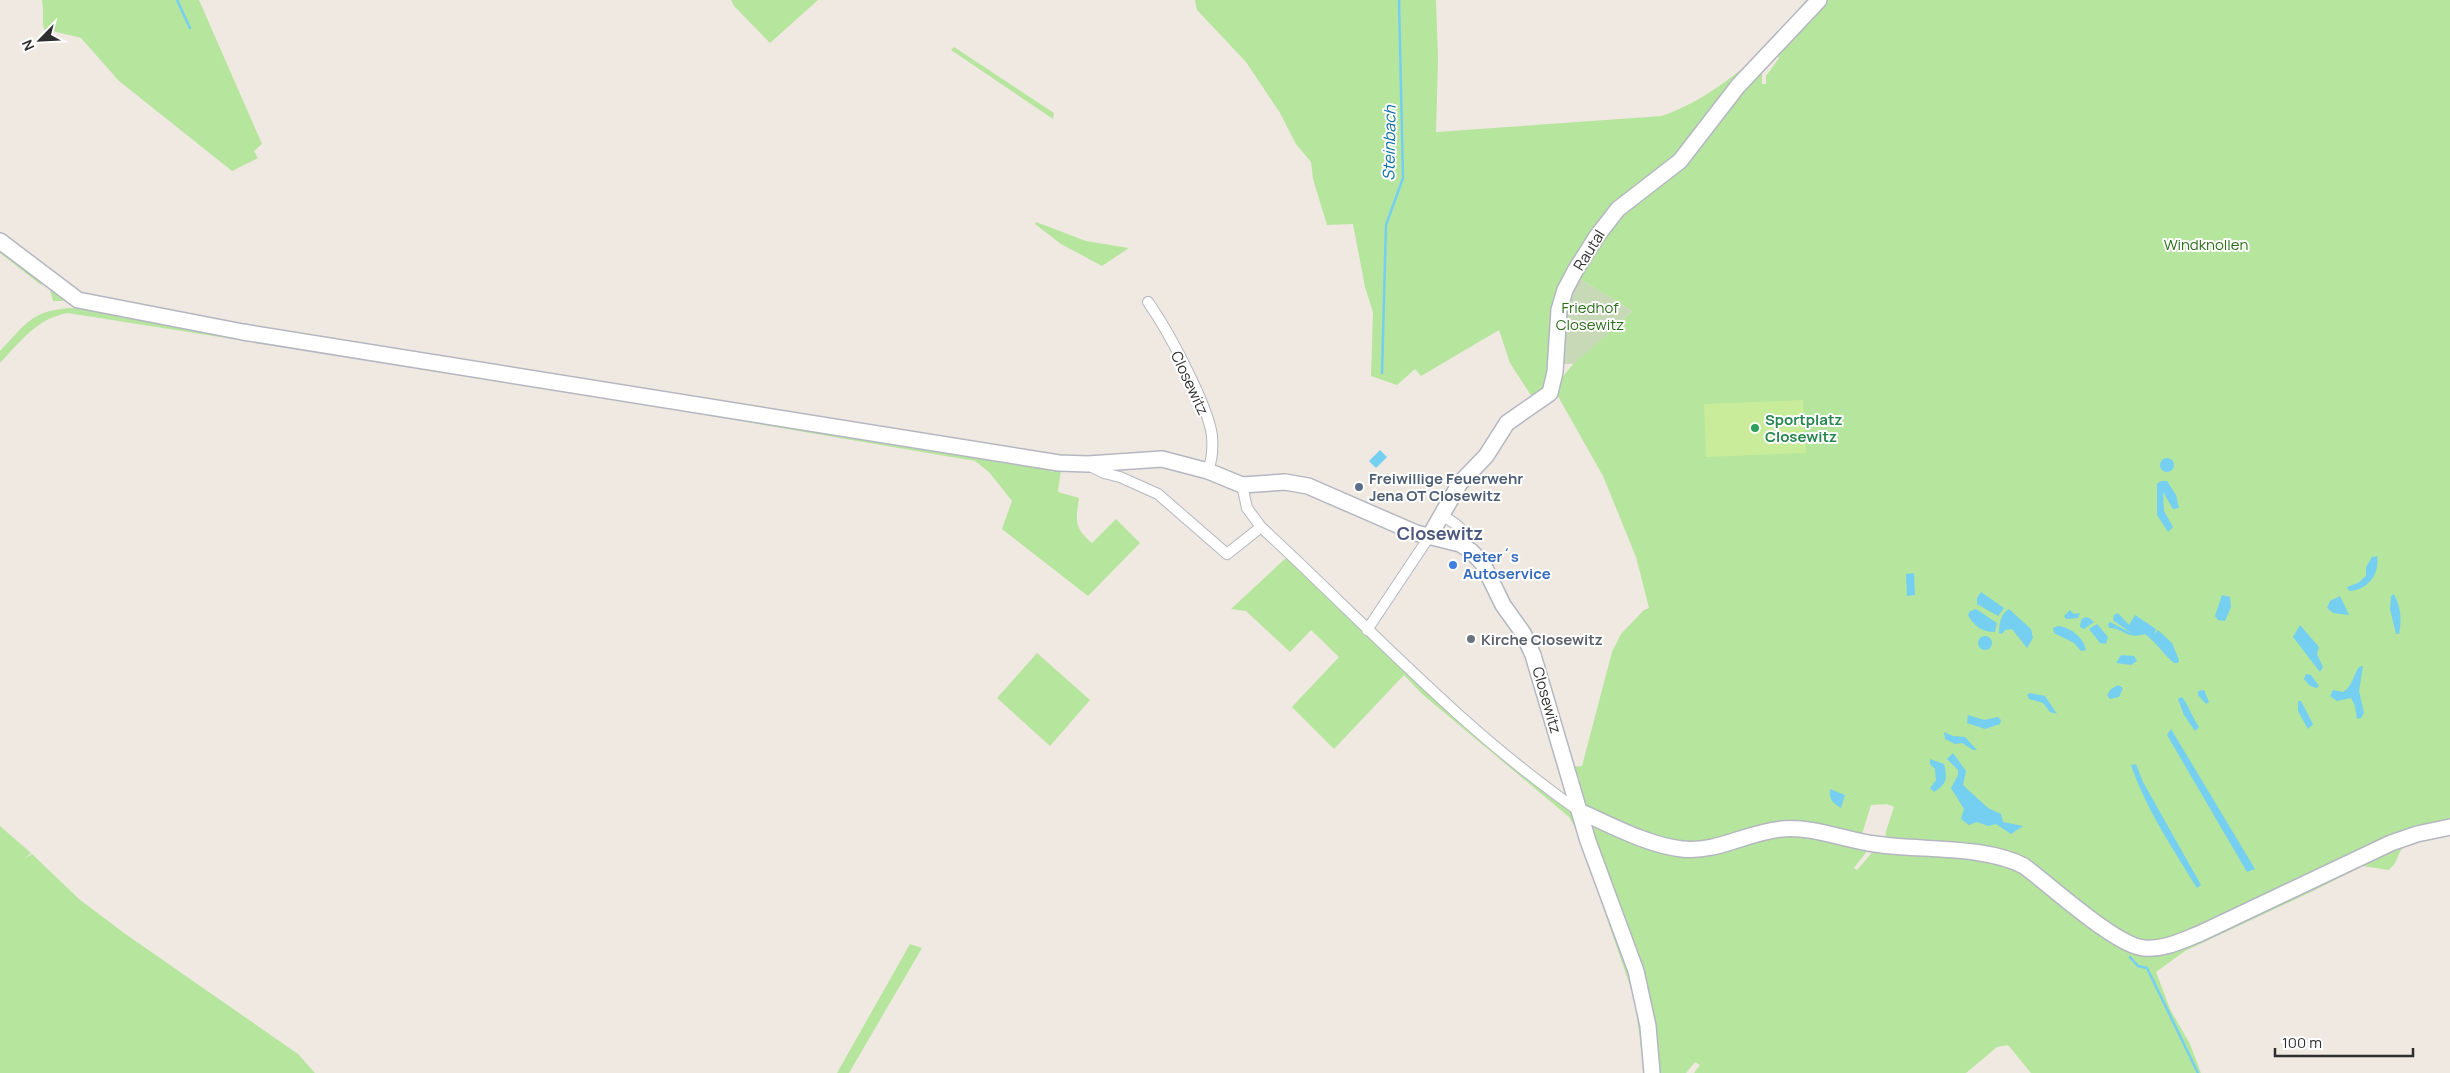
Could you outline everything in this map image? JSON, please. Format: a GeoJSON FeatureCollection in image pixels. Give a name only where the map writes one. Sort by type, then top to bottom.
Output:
{"type":"FeatureCollection","features":[{"type":"Feature","properties":{"kind":"street","name":"Rautal"},"geometry":{"type":"LineString","coordinates":[[1429,537],[1460,483],[1486,456],[1507,423],[1550,393],[1555,372],[1559,310],[1565,290],[1575,271],[1610,218],[1632,197],[1660,178],[1680,161],[1738,86],[1819,0]]}},
{"type":"Feature","properties":{"kind":"street"},"geometry":{"type":"LineString","coordinates":[[0,241],[78,300],[243,332],[1059,463],[1088,464],[1162,459],[1208,470],[1242,484],[1285,482],[1308,486],[1429,537],[1466,547]]}},
{"type":"Feature","properties":{"kind":"street","name":"Closewitz"},"geometry":{"type":"LineString","coordinates":[[1148,302],[1158,316],[1204,406],[1212,436],[1212,462],[1208,470]]}},
{"type":"Feature","properties":{"kind":"street"},"geometry":{"type":"LineString","coordinates":[[1088,464],[1104,473],[1120,477],[1158,494],[1227,554],[1261,526]]}},
{"type":"Feature","properties":{"kind":"street"},"geometry":{"type":"LineString","coordinates":[[1242,484],[1247,508],[1261,526],[1367,630],[1466,720],[1554,794],[1579,811],[1654,842],[1682,848],[1705,849],[1771,830],[1787,829],[1875,844],[1993,854],[2011,859],[2055,889],[2113,936],[2136,947],[2155,949],[2174,945],[2199,934],[2391,843],[2417,834],[2450,827]]}},
{"type":"Feature","properties":{"kind":"street","name":"Closewitz"},"geometry":{"type":"LineString","coordinates":[[1442,515],[1462,530],[1467,539],[1466,547],[1483,564],[1503,605],[1523,632],[1534,655],[1579,811],[1636,971],[1648,1026],[1652,1073]]}},
{"type":"Feature","properties":{"kind":"street"},"geometry":{"type":"LineString","coordinates":[[1367,630],[1429,537]]}},
{"type":"Feature","properties":{"kind":"green space"},"geometry":{"type":"Polygon","coordinates":[[[42,0],[199,0],[262,144],[254,151],[258,158],[232,171],[119,81],[81,38],[44,29],[42,0]]]}},
{"type":"Feature","properties":{"kind":"green space"},"geometry":{"type":"Polygon","coordinates":[[[731,0],[818,0],[770,43],[734,6],[731,0]]]}},
{"type":"Feature","properties":{"kind":"green space"},"geometry":{"type":"Polygon","coordinates":[[[1195,0],[1436,0],[1438,59],[1436,132],[1662,116],[1684,107],[1724,83],[1759,53],[1806,0],[1813,0],[1704,125],[1648,183],[1572,269],[1547,388],[1534,400],[1510,363],[1499,330],[1421,376],[1415,369],[1397,385],[1371,376],[1373,312],[1365,287],[1353,224],[1327,225],[1313,179],[1311,162],[1296,144],[1280,113],[1246,62],[1197,10],[1195,0]]]}},
{"type":"Feature","properties":{"kind":"green space","name":"Windknollen"},"geometry":{"type":"Polygon","coordinates":[[[1824,0],[2450,0],[2450,822],[2196,930],[2153,944],[2126,939],[2032,866],[1885,842],[1886,831],[1894,807],[1887,804],[1871,805],[1861,837],[1817,828],[1705,845],[1666,841],[1591,811],[1582,804],[1576,786],[1580,780],[1577,775],[1572,777],[1570,767],[1582,766],[1612,652],[1621,634],[1644,610],[1649,608],[1636,557],[1603,476],[1555,391],[1567,371],[1632,311],[1577,277],[1614,218],[1710,129],[1762,70],[1762,84],[1766,84],[1766,76],[1778,57],[1824,0]]]}},
{"type":"Feature","properties":{"kind":"green space"},"geometry":{"type":"Polygon","coordinates":[[[954,47],[1054,113],[1053,119],[951,50],[954,47]]]}},
{"type":"Feature","properties":{"kind":"green space"},"geometry":{"type":"Polygon","coordinates":[[[1036,222],[1086,241],[1129,248],[1102,266],[1061,244],[1035,224],[1036,222]]]}},
{"type":"Feature","properties":{"kind":"green space"},"geometry":{"type":"Polygon","coordinates":[[[0,246],[42,278],[41,285],[0,253],[0,246]]]}},
{"type":"Feature","properties":{"kind":"green space","name":"Friedhof Closewitz"},"geometry":{"type":"Polygon","coordinates":[[[1577,277],[1632,311],[1574,364],[1562,364],[1564,310],[1577,277]]]}},
{"type":"Feature","properties":{"kind":"green space"},"geometry":{"type":"Polygon","coordinates":[[[52,287],[63,298],[63,301],[53,301],[50,290],[52,287]]]}},
{"type":"Feature","properties":{"kind":"green space"},"geometry":{"type":"Polygon","coordinates":[[[69,308],[90,309],[379,358],[378,362],[68,313],[38,325],[0,363],[0,351],[30,321],[46,312],[69,308]]]}},
{"type":"Feature","properties":{"kind":"green space","name":"Sportplatz Closewitz"},"geometry":{"type":"Polygon","coordinates":[[[1803,400],[1806,453],[1706,457],[1704,404],[1803,400]]]}},
{"type":"Feature","properties":{"kind":"green space"},"geometry":{"type":"Polygon","coordinates":[[[707,409],[1051,466],[1051,472],[1061,469],[1058,492],[1079,498],[1077,523],[1092,543],[1116,519],[1140,543],[1088,596],[1002,529],[1012,501],[989,472],[975,461],[705,415],[707,409]]]}},
{"type":"Feature","properties":{"kind":"green space"},"geometry":{"type":"Polygon","coordinates":[[[1287,557],[1574,814],[1639,999],[1648,1073],[1644,1073],[1635,1000],[1576,829],[1569,817],[1422,694],[1404,675],[1334,749],[1292,707],[1339,657],[1311,630],[1290,652],[1246,611],[1231,609],[1287,557]]]}},
{"type":"Feature","properties":{"kind":"green space"},"geometry":{"type":"Polygon","coordinates":[[[1037,653],[1090,700],[1050,746],[997,698],[1037,653]]]}},
{"type":"Feature","properties":{"kind":"green space"},"geometry":{"type":"Polygon","coordinates":[[[1597,825],[1667,850],[1792,832],[1868,850],[1854,868],[1857,870],[1876,848],[2007,863],[2136,952],[2410,843],[2401,850],[2394,864],[2388,870],[2363,866],[2185,951],[2156,972],[2170,1009],[2190,1044],[2201,1073],[2031,1073],[2008,1045],[1997,1047],[1966,1073],[1694,1073],[1700,1065],[1695,1062],[1686,1073],[1655,1073],[1651,1024],[1589,832],[1597,825]]]}},
{"type":"Feature","properties":{"kind":"green space"},"geometry":{"type":"Polygon","coordinates":[[[0,826],[31,853],[24,859],[32,854],[79,899],[124,933],[298,1054],[315,1073],[0,1073],[0,826]]]}},
{"type":"Feature","properties":{"kind":"green space"},"geometry":{"type":"Polygon","coordinates":[[[910,944],[922,948],[849,1073],[837,1073],[910,944]]]}},
{"type":"Feature","properties":{"kind":"water"},"geometry":{"type":"Polygon","coordinates":[[[1380,450],[1387,457],[1376,468],[1369,461],[1380,450]]]}},
{"type":"Feature","properties":{"kind":"water"},"geometry":{"type":"Polygon","coordinates":[[[2164,458],[2170,458],[2174,465],[2170,472],[2164,472],[2160,468],[2160,462],[2164,458]]]}},
{"type":"Feature","properties":{"kind":"water"},"geometry":{"type":"Polygon","coordinates":[[[2161,481],[2167,481],[2176,495],[2179,508],[2173,509],[2163,492],[2164,511],[2173,527],[2168,532],[2157,515],[2157,484],[2161,481]]]}},
{"type":"Feature","properties":{"kind":"water"},"geometry":{"type":"Polygon","coordinates":[[[2377,556],[2377,569],[2371,580],[2362,588],[2349,591],[2347,587],[2358,583],[2366,576],[2366,567],[2372,557],[2377,556]]]}},
{"type":"Feature","properties":{"kind":"water"},"geometry":{"type":"Polygon","coordinates":[[[1914,573],[1915,595],[1907,596],[1906,574],[1914,573]]]}},
{"type":"Feature","properties":{"kind":"water"},"geometry":{"type":"Polygon","coordinates":[[[1981,592],[2004,608],[1998,616],[1977,604],[1977,598],[1981,592]]]}},
{"type":"Feature","properties":{"kind":"water"},"geometry":{"type":"Polygon","coordinates":[[[2394,594],[2400,614],[2399,634],[2396,634],[2390,609],[2391,596],[2394,594]]]}},
{"type":"Feature","properties":{"kind":"water"},"geometry":{"type":"Polygon","coordinates":[[[2222,595],[2230,597],[2231,607],[2225,621],[2218,620],[2215,616],[2222,595]]]}},
{"type":"Feature","properties":{"kind":"water"},"geometry":{"type":"Polygon","coordinates":[[[2340,596],[2349,615],[2333,613],[2327,608],[2330,601],[2340,596]]]}},
{"type":"Feature","properties":{"kind":"water"},"geometry":{"type":"Polygon","coordinates":[[[1976,609],[1997,623],[1995,632],[1982,630],[1973,622],[1968,615],[1970,611],[1976,609]]]}},
{"type":"Feature","properties":{"kind":"water"},"geometry":{"type":"Polygon","coordinates":[[[2009,609],[2031,629],[2033,638],[2027,648],[2012,629],[2005,630],[2002,634],[1999,633],[2001,619],[2009,609]]]}},
{"type":"Feature","properties":{"kind":"water"},"geometry":{"type":"Polygon","coordinates":[[[2070,610],[2074,614],[2080,613],[2078,618],[2066,619],[2064,616],[2070,610]]]}},
{"type":"Feature","properties":{"kind":"water"},"geometry":{"type":"Polygon","coordinates":[[[2118,613],[2129,625],[2135,615],[2156,629],[2154,634],[2158,630],[2172,643],[2179,660],[2178,663],[2174,663],[2166,656],[2145,634],[2133,636],[2109,628],[2108,624],[2110,622],[2131,633],[2113,620],[2114,615],[2118,613]]]}},
{"type":"Feature","properties":{"kind":"water"},"geometry":{"type":"Polygon","coordinates":[[[2085,617],[2094,622],[2084,629],[2080,627],[2081,620],[2085,617]]]}},
{"type":"Feature","properties":{"kind":"water"},"geometry":{"type":"Polygon","coordinates":[[[2097,624],[2108,637],[2106,644],[2100,643],[2089,629],[2097,624]]]}},
{"type":"Feature","properties":{"kind":"water"},"geometry":{"type":"Polygon","coordinates":[[[2300,625],[2319,647],[2317,654],[2323,667],[2320,672],[2293,637],[2300,625]]]}},
{"type":"Feature","properties":{"kind":"water"},"geometry":{"type":"Polygon","coordinates":[[[2058,626],[2067,628],[2076,634],[2086,650],[2081,651],[2074,643],[2054,633],[2053,628],[2058,626]]]}},
{"type":"Feature","properties":{"kind":"water"},"geometry":{"type":"Polygon","coordinates":[[[1982,636],[1988,636],[1992,643],[1988,650],[1982,650],[1978,646],[1978,640],[1982,636]]]}},
{"type":"Feature","properties":{"kind":"water"},"geometry":{"type":"Polygon","coordinates":[[[2121,655],[2134,656],[2137,661],[2131,665],[2116,663],[2121,655]]]}},
{"type":"Feature","properties":{"kind":"water"},"geometry":{"type":"Polygon","coordinates":[[[2363,666],[2359,691],[2364,713],[2361,718],[2357,719],[2355,706],[2351,698],[2337,701],[2330,696],[2333,690],[2343,692],[2346,690],[2359,667],[2363,666]]]}},
{"type":"Feature","properties":{"kind":"water"},"geometry":{"type":"Polygon","coordinates":[[[2306,674],[2311,675],[2319,686],[2317,688],[2310,686],[2304,679],[2306,674]]]}},
{"type":"Feature","properties":{"kind":"water"},"geometry":{"type":"Polygon","coordinates":[[[2118,685],[2123,688],[2119,697],[2110,699],[2107,695],[2111,689],[2118,685]]]}},
{"type":"Feature","properties":{"kind":"water"},"geometry":{"type":"Polygon","coordinates":[[[2204,690],[2209,702],[2206,704],[2198,695],[2198,691],[2204,690]]]}},
{"type":"Feature","properties":{"kind":"water"},"geometry":{"type":"Polygon","coordinates":[[[2030,693],[2045,696],[2057,714],[2050,712],[2043,703],[2029,699],[2027,695],[2030,693]]]}},
{"type":"Feature","properties":{"kind":"water"},"geometry":{"type":"Polygon","coordinates":[[[2182,697],[2199,727],[2195,731],[2184,715],[2178,699],[2182,697]]]}},
{"type":"Feature","properties":{"kind":"water"},"geometry":{"type":"Polygon","coordinates":[[[2298,701],[2301,701],[2313,724],[2308,729],[2298,711],[2298,701]]]}},
{"type":"Feature","properties":{"kind":"water"},"geometry":{"type":"Polygon","coordinates":[[[1968,715],[1984,720],[1998,717],[2001,720],[2000,724],[1985,729],[1967,723],[1968,715]]]}},
{"type":"Feature","properties":{"kind":"water"},"geometry":{"type":"Polygon","coordinates":[[[2171,729],[2255,869],[2247,872],[2167,735],[2171,729]]]}},
{"type":"Feature","properties":{"kind":"water"},"geometry":{"type":"Polygon","coordinates":[[[1944,732],[1953,736],[1965,737],[1977,750],[1973,750],[1962,743],[1955,744],[1945,739],[1944,732]]]}},
{"type":"Feature","properties":{"kind":"water"},"geometry":{"type":"Polygon","coordinates":[[[1953,753],[1966,771],[1963,785],[1988,808],[2001,814],[2003,822],[2023,826],[2011,834],[1996,824],[1988,826],[1977,822],[1969,825],[1961,819],[1964,809],[1951,788],[1958,775],[1958,770],[1947,759],[1953,753]]]}},
{"type":"Feature","properties":{"kind":"water"},"geometry":{"type":"Polygon","coordinates":[[[1930,759],[1944,764],[1946,774],[1943,784],[1934,792],[1930,788],[1936,780],[1935,769],[1930,764],[1930,759]]]}},
{"type":"Feature","properties":{"kind":"water"},"geometry":{"type":"Polygon","coordinates":[[[2136,764],[2143,782],[2201,885],[2197,888],[2144,797],[2131,765],[2136,764]]]}},
{"type":"Feature","properties":{"kind":"water"},"geometry":{"type":"Polygon","coordinates":[[[1830,789],[1845,795],[1841,808],[1832,800],[1830,789]]]}},
{"type":"Feature","properties":{"kind":"waterway","name":"Steinbach"},"geometry":{"type":"LineString","coordinates":[[177,0],[190,28]]}},
{"type":"Feature","properties":{"kind":"waterway","name":"Steinbach"},"geometry":{"type":"LineString","coordinates":[[1382,373],[1386,225],[1403,178],[1399,0]]}},
{"type":"Feature","properties":{"kind":"waterway"},"geometry":{"type":"LineString","coordinates":[[2130,957],[2138,966],[2147,968],[2198,1073]]}},
{"type":"Feature","properties":{"kind":"place","name":"Sportplatz Closewitz"},"geometry":{"type":"Point","coordinates":[1755,428]}},
{"type":"Feature","properties":{"kind":"place","name":"Freiwillige Feuerwehr Jena OT Closewitz"},"geometry":{"type":"Point","coordinates":[1359,487]}},
{"type":"Feature","properties":{"kind":"place","name":"Peter´s Autoservice"},"geometry":{"type":"Point","coordinates":[1453,565]}},
{"type":"Feature","properties":{"kind":"place","name":"Kirche Closewitz"},"geometry":{"type":"Point","coordinates":[1471,639]}},
{"type":"Feature","properties":{"kind":"district","name":"Closewitz"},"geometry":{"type":"Point","coordinates":[1440,533]}}]}
